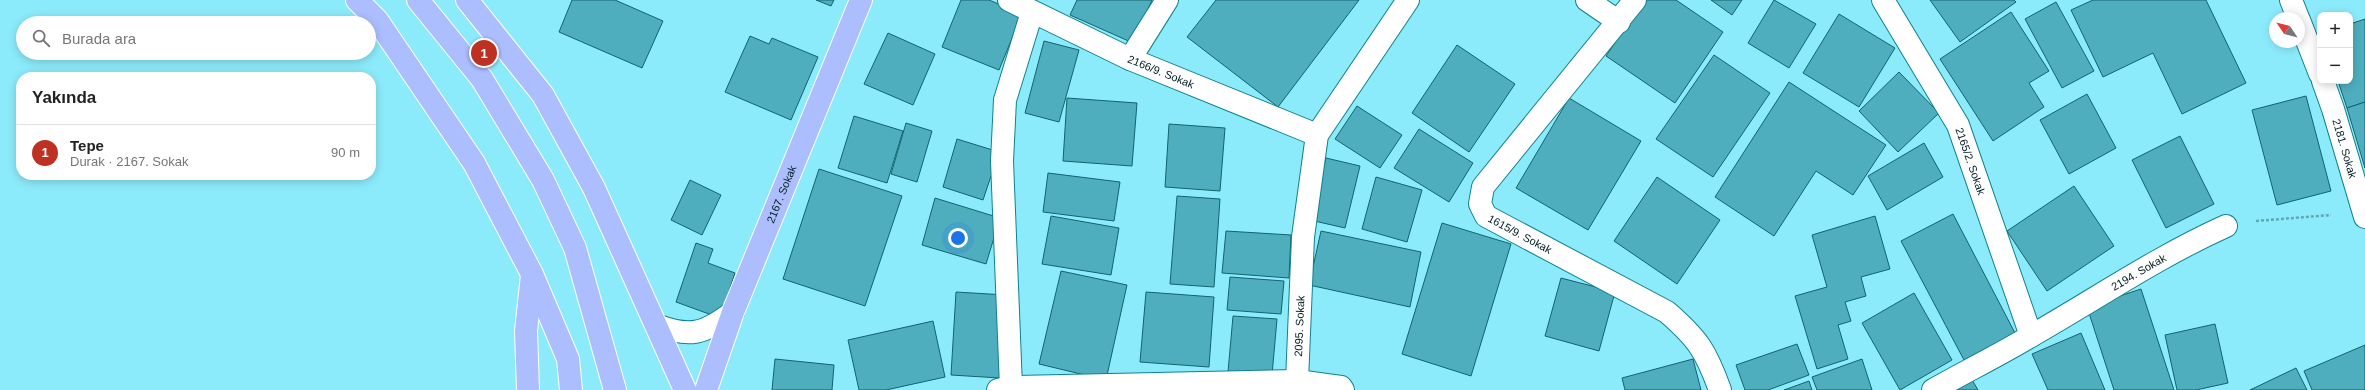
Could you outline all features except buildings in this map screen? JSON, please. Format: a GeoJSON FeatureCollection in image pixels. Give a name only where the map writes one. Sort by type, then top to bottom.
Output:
{"type":"FeatureCollection","features":[{"type":"Feature","properties":{"kind":"main road"},"geometry":{"type":"LineString","coordinates":[[357,0],[373,16]]}},
{"type":"Feature","properties":{"kind":"main road"},"geometry":{"type":"LineString","coordinates":[[418,0],[482,79],[543,180],[575,248],[615,390]]}},
{"type":"Feature","properties":{"kind":"main road"},"geometry":{"type":"LineString","coordinates":[[467,0],[543,95],[594,188],[685,390]]}},
{"type":"Feature","properties":{"kind":"main road","name":"2167. Sokak"},"geometry":{"type":"LineString","coordinates":[[706,390],[733,312],[861,0]]}},
{"type":"Feature","properties":{"kind":"main road"},"geometry":{"type":"LineString","coordinates":[[376,19],[474,163],[532,274],[568,359],[572,390]]}},
{"type":"Feature","properties":{"kind":"main road"},"geometry":{"type":"LineString","coordinates":[[528,390],[526,331],[532,274]]}},
{"type":"Feature","properties":{"kind":"street","name":"2166/9. Sokak"},"geometry":{"type":"LineString","coordinates":[[1009,0],[1130,60],[1317,135]]}},
{"type":"Feature","properties":{"kind":"street"},"geometry":{"type":"LineString","coordinates":[[1130,60],[1167,0]]}},
{"type":"Feature","properties":{"kind":"street","name":"2095. Sokak"},"geometry":{"type":"LineString","coordinates":[[1297,381],[1303,237],[1317,135],[1408,0]]}},
{"type":"Feature","properties":{"kind":"street"},"geometry":{"type":"LineString","coordinates":[[1587,0],[1619,22]]}},
{"type":"Feature","properties":{"kind":"street","name":"1615/9. Sokak"},"geometry":{"type":"LineString","coordinates":[[1635,0],[1619,22],[1482,187],[1480,204],[1486,216],[1667,312],[1692,334],[1709,360],[1720,390]]}},
{"type":"Feature","properties":{"kind":"street","name":"2165/2. Sokak"},"geometry":{"type":"LineString","coordinates":[[1883,0],[1958,125],[2031,336]]}},
{"type":"Feature","properties":{"kind":"street"},"geometry":{"type":"LineString","coordinates":[[2291,0],[2296,12]]}},
{"type":"Feature","properties":{"kind":"street"},"geometry":{"type":"LineString","coordinates":[[1032,12],[1005,100],[1002,146],[1004,389],[1297,381],[1341,387],[1343,390]]}},
{"type":"Feature","properties":{"kind":"street"},"geometry":{"type":"LineString","coordinates":[[2305,35],[2317,66]]}},
{"type":"Feature","properties":{"kind":"street","name":"2181. Sokak"},"geometry":{"type":"LineString","coordinates":[[2324,84],[2333,109],[2364,215]]}},
{"type":"Feature","properties":{"kind":"street","name":"2194. Sokak"},"geometry":{"type":"LineString","coordinates":[[1933,390],[2031,336],[2124,279],[2195,240],[2226,226]]}},
{"type":"Feature","properties":{"kind":"street"},"geometry":{"type":"LineString","coordinates":[[656,325],[675,332],[690,334],[715,326],[733,312]]}},
{"type":"Feature","properties":{"kind":"path"},"geometry":{"type":"LineString","coordinates":[[2226,226],[2259,221],[2364,215]]}},
{"type":"Feature","properties":{"kind":"place","name":"Tepe"},"geometry":{"type":"Point","coordinates":[484,53]}}]}
